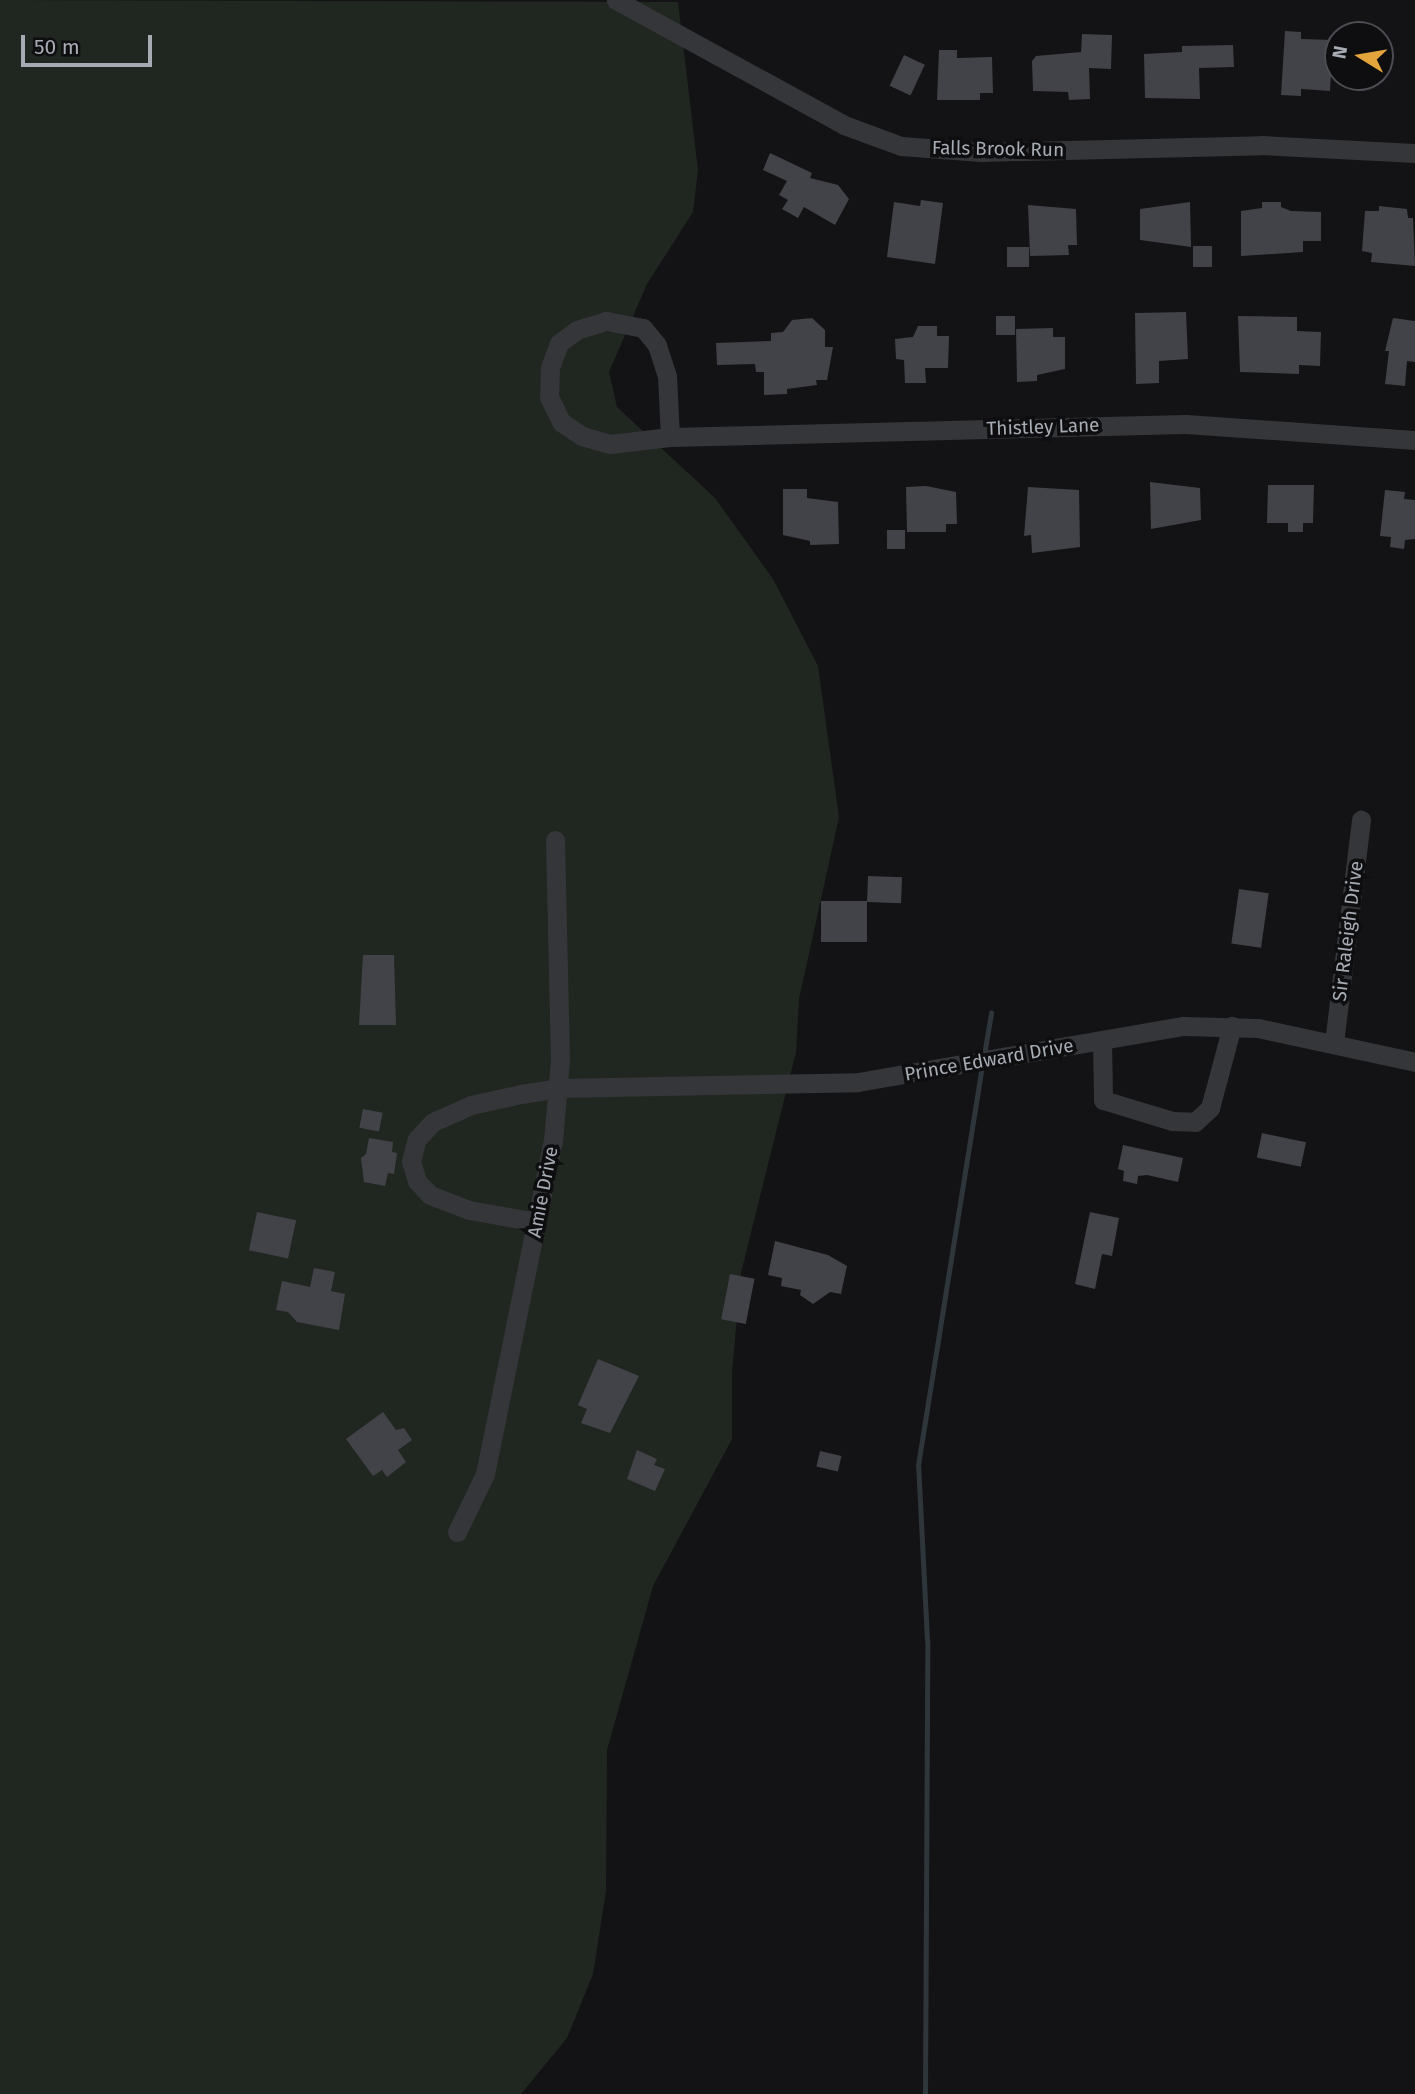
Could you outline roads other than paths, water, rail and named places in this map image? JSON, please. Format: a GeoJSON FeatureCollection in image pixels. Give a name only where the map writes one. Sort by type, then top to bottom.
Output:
{"type":"FeatureCollection","features":[{"type":"Feature","properties":{"kind":"street","name":"Falls Brook Run"},"geometry":{"type":"LineString","coordinates":[[616,0],[844,125],[901,146],[981,152],[1262,145],[1415,153]]}},
{"type":"Feature","properties":{"kind":"street","name":"Thistley Lane"},"geometry":{"type":"LineString","coordinates":[[670,438],[667,376],[657,345],[643,328],[606,321],[577,330],[559,342],[550,368],[549,397],[561,422],[582,436],[610,443],[670,438],[1186,424],[1415,440]]}},
{"type":"Feature","properties":{"kind":"street","name":"Sir Raleigh Drive"},"geometry":{"type":"LineString","coordinates":[[1334,1043],[1361,820]]}},
{"type":"Feature","properties":{"kind":"street","name":"Amie Drive"},"geometry":{"type":"LineString","coordinates":[[457,1532],[485,1474],[537,1222],[559,1088],[555,840]]}},
{"type":"Feature","properties":{"kind":"street","name":"Prince Edward Drive"},"geometry":{"type":"LineString","coordinates":[[537,1222],[469,1210],[430,1195],[417,1181],[411,1161],[417,1139],[433,1122],[471,1105],[559,1088],[847,1083],[1183,1026],[1232,1026],[1334,1043],[1415,1062]]}},
{"type":"Feature","properties":{"kind":"street"},"geometry":{"type":"LineString","coordinates":[[1102,1040],[1103,1100],[1172,1121],[1195,1122],[1210,1108],[1232,1026]]}},
{"type":"Feature","properties":{"kind":"waterway"},"geometry":{"type":"LineString","coordinates":[[984,1055],[991,1013]]}},
{"type":"Feature","properties":{"kind":"waterway"},"geometry":{"type":"LineString","coordinates":[[925,2094],[927,1640],[918,1465],[982,1064]]}}]}
